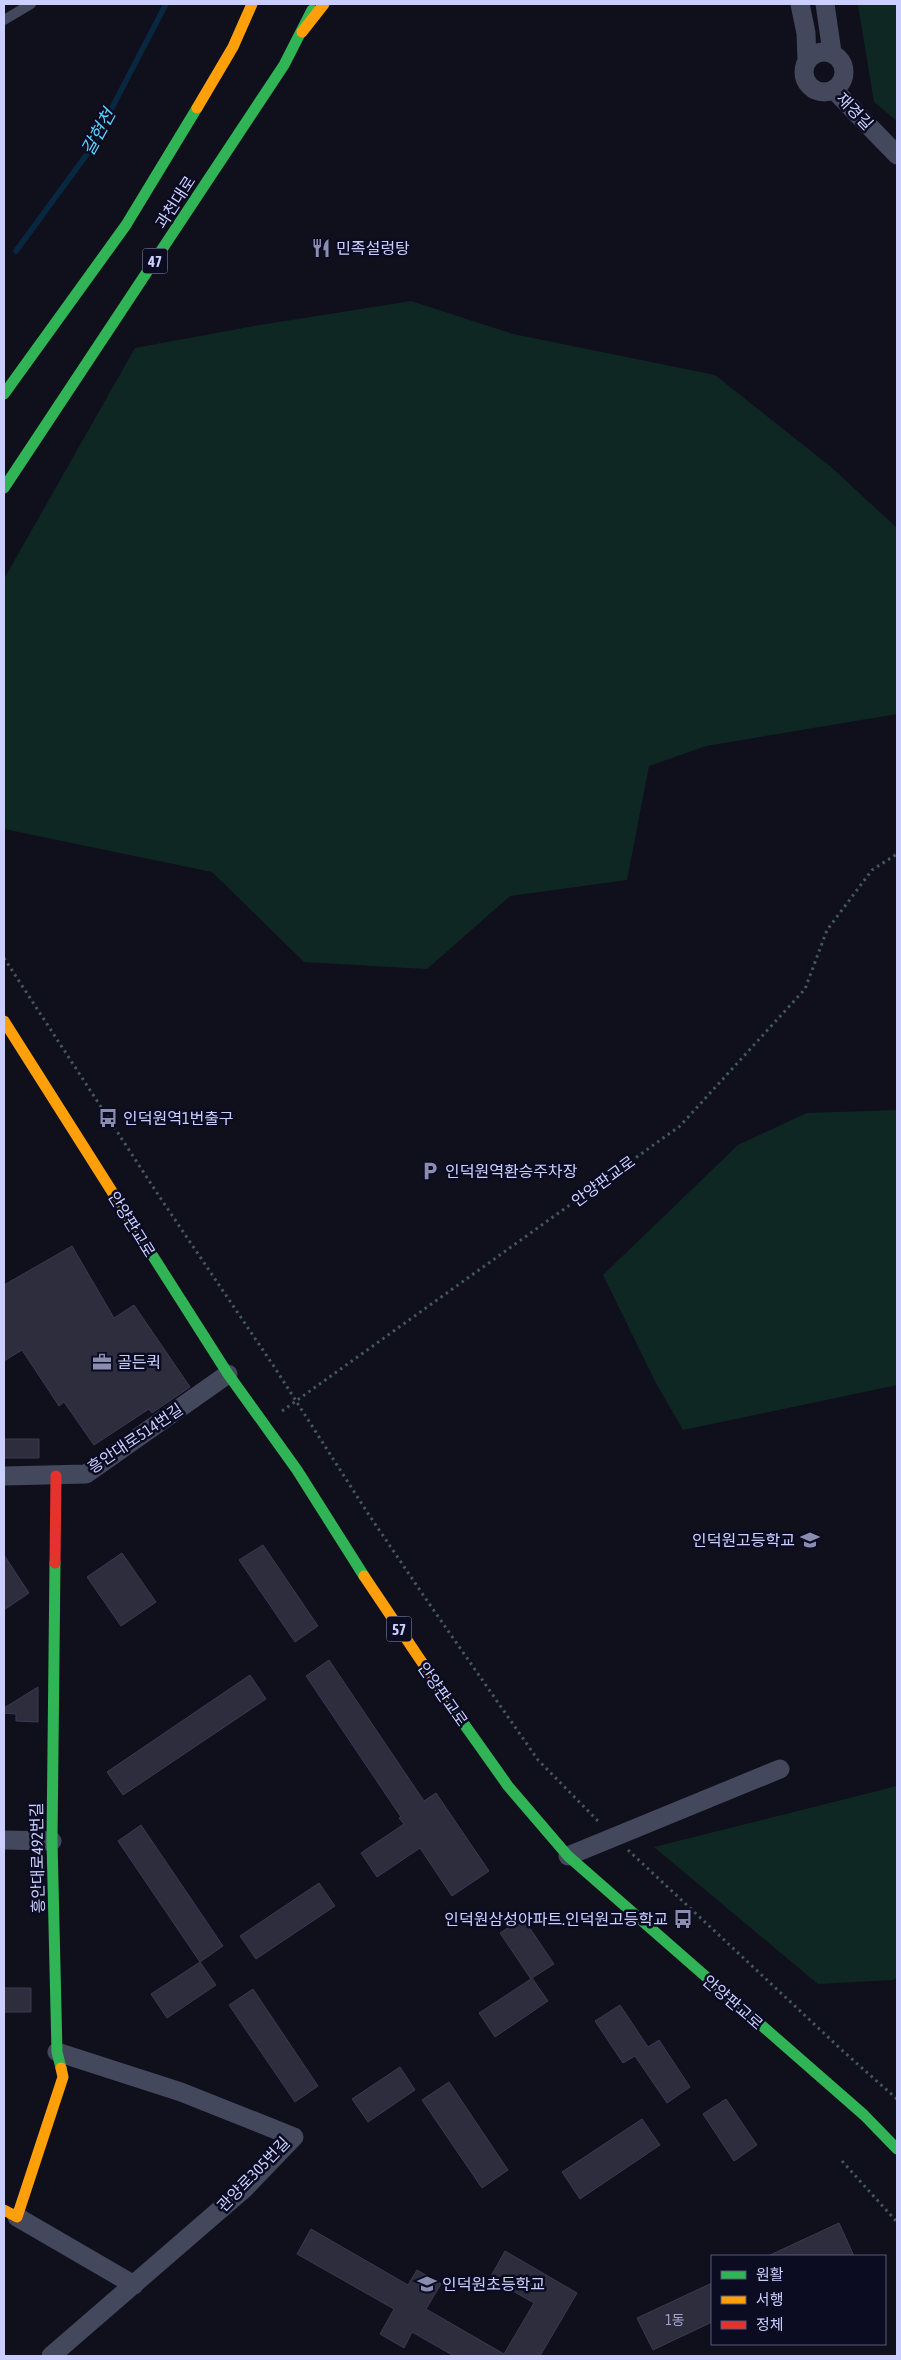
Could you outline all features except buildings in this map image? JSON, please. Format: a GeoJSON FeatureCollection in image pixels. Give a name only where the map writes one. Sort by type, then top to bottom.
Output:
{"type":"FeatureCollection","features":[{"type":"Feature","properties":{"kind":"main road","name":"과천대로"},"geometry":{"type":"LineString","coordinates":[[4,394],[126,225],[233,47],[252,4]]}},
{"type":"Feature","properties":{"kind":"main road","name":"과천대로"},"geometry":{"type":"LineString","coordinates":[[4,488],[284,66],[315,4]]}},
{"type":"Feature","properties":{"kind":"main road"},"geometry":{"type":"LineString","coordinates":[[302,32],[324,4]]}},
{"type":"Feature","properties":{"kind":"main road","name":"안양판교로"},"geometry":{"type":"LineString","coordinates":[[4,1021],[228,1374],[297,1470],[344,1546],[440,1690],[508,1786],[568,1856],[864,2115],[897,2149]]}},
{"type":"Feature","properties":{"kind":"main road","name":"흥안대로492번길"},"geometry":{"type":"LineString","coordinates":[[11,2214],[63,2077],[57,2052],[52,1841],[56,1476]]}},
{"type":"Feature","properties":{"kind":"street"},"geometry":{"type":"LineString","coordinates":[[800,4],[806,33],[807,60],[804,74],[810,86],[821,92],[834,90],[843,80],[845,74],[842,61],[828,52],[811,24],[809,4]]}},
{"type":"Feature","properties":{"kind":"street"},"geometry":{"type":"LineString","coordinates":[[825,4],[828,52]]}},
{"type":"Feature","properties":{"kind":"street"},"geometry":{"type":"LineString","coordinates":[[807,60],[818,52],[828,52]]}},
{"type":"Feature","properties":{"kind":"street","name":"재경길"},"geometry":{"type":"LineString","coordinates":[[834,90],[897,155]]}},
{"type":"Feature","properties":{"kind":"street","name":"흥안대로514번길"},"geometry":{"type":"LineString","coordinates":[[4,1476],[86,1474],[228,1374]]}},
{"type":"Feature","properties":{"kind":"street"},"geometry":{"type":"LineString","coordinates":[[568,1856],[780,1769]]}},
{"type":"Feature","properties":{"kind":"street"},"geometry":{"type":"LineString","coordinates":[[4,1840],[52,1841]]}},
{"type":"Feature","properties":{"kind":"street","name":"관양로305번길"},"geometry":{"type":"LineString","coordinates":[[51,2356],[244,2188],[294,2137],[181,2092],[57,2052]]}},
{"type":"Feature","properties":{"kind":"street"},"geometry":{"type":"LineString","coordinates":[[11,2214],[134,2285]]}},
{"type":"Feature","properties":{"kind":"lane"},"geometry":{"type":"LineString","coordinates":[[4,20],[31,4]]}},
{"type":"Feature","properties":{"kind":"path","name":"안양판교로"},"geometry":{"type":"LineString","coordinates":[[263,1424],[680,1126],[805,989],[827,930],[872,870],[897,854]]}},
{"type":"Feature","properties":{"kind":"path"},"geometry":{"type":"LineString","coordinates":[[4,958],[369,1515],[538,1760],[614,1837],[844,2052],[897,2099]]}},
{"type":"Feature","properties":{"kind":"path"},"geometry":{"type":"LineString","coordinates":[[842,2161],[897,2222]]}},
{"type":"Feature","properties":{"kind":"green space"},"geometry":{"type":"Polygon","coordinates":[[[897,4],[897,121],[874,102],[858,5],[897,4]]]}},
{"type":"Feature","properties":{"kind":"green space"},"geometry":{"type":"Polygon","coordinates":[[[411,301],[513,334],[715,375],[831,467],[897,528],[897,714],[706,746],[649,766],[627,880],[510,896],[427,969],[304,962],[212,872],[4,829],[4,579],[135,348],[254,326],[411,301]]]}},
{"type":"Feature","properties":{"kind":"green space"},"geometry":{"type":"Polygon","coordinates":[[[897,1110],[897,1385],[683,1430],[656,1383],[603,1275],[738,1145],[807,1113],[897,1110]]]}},
{"type":"Feature","properties":{"kind":"green space"},"geometry":{"type":"Polygon","coordinates":[[[897,1786],[897,1978],[893,1980],[818,1984],[654,1847],[897,1786]]]}},
{"type":"Feature","properties":{"kind":"waterway","name":"갈현천"},"geometry":{"type":"LineString","coordinates":[[16,251],[90,150],[166,4]]}},
{"type":"Feature","properties":{"kind":"traffic: fast"},"geometry":{"type":"LineString","coordinates":[[4,488],[284,65],[312,10]]}},
{"type":"Feature","properties":{"kind":"traffic: fast"},"geometry":{"type":"LineString","coordinates":[[4,394],[126,225],[197,108]]}},
{"type":"Feature","properties":{"kind":"traffic: fast"},"geometry":{"type":"LineString","coordinates":[[149,1250],[228,1374],[297,1470],[364,1576]]}},
{"type":"Feature","properties":{"kind":"traffic: fast"},"geometry":{"type":"LineString","coordinates":[[55,1563],[52,1841],[57,2052],[61,2068]]}},
{"type":"Feature","properties":{"kind":"traffic: fast"},"geometry":{"type":"LineString","coordinates":[[452,1707],[508,1786],[568,1856],[864,2115],[897,2149]]}},
{"type":"Feature","properties":{"kind":"traffic: slow"},"geometry":{"type":"LineString","coordinates":[[197,108],[233,47],[252,4]]}},
{"type":"Feature","properties":{"kind":"traffic: slow"},"geometry":{"type":"LineString","coordinates":[[302,32],[324,4]]}},
{"type":"Feature","properties":{"kind":"traffic: slow"},"geometry":{"type":"LineString","coordinates":[[4,1021],[149,1250]]}},
{"type":"Feature","properties":{"kind":"traffic: slow"},"geometry":{"type":"LineString","coordinates":[[364,1576],[452,1707]]}},
{"type":"Feature","properties":{"kind":"traffic: slow"},"geometry":{"type":"LineString","coordinates":[[4,2210],[17,2217],[63,2077],[61,2068]]}},
{"type":"Feature","properties":{"kind":"traffic: jam"},"geometry":{"type":"LineString","coordinates":[[55,1563],[56,1476]]}},
{"type":"Feature","properties":{"kind":"place","name":"민족설렁탕"},"geometry":{"type":"Point","coordinates":[321,248]}},
{"type":"Feature","properties":{"kind":"place","name":"인덕원역1번출구"},"geometry":{"type":"Point","coordinates":[108,1118]}},
{"type":"Feature","properties":{"kind":"place","name":"인덕원역환승주차장"},"geometry":{"type":"Point","coordinates":[430,1171]}},
{"type":"Feature","properties":{"kind":"place","name":"골든퀵"},"geometry":{"type":"Point","coordinates":[102,1362]}},
{"type":"Feature","properties":{"kind":"place","name":"인덕원고등학교"},"geometry":{"type":"Point","coordinates":[810,1540]}},
{"type":"Feature","properties":{"kind":"place","name":"인덕원삼성아파트.인덕원고등학교"},"geometry":{"type":"Point","coordinates":[683,1919]}},
{"type":"Feature","properties":{"kind":"place","name":"인덕원초등학교"},"geometry":{"type":"Point","coordinates":[427,2284]}}]}
